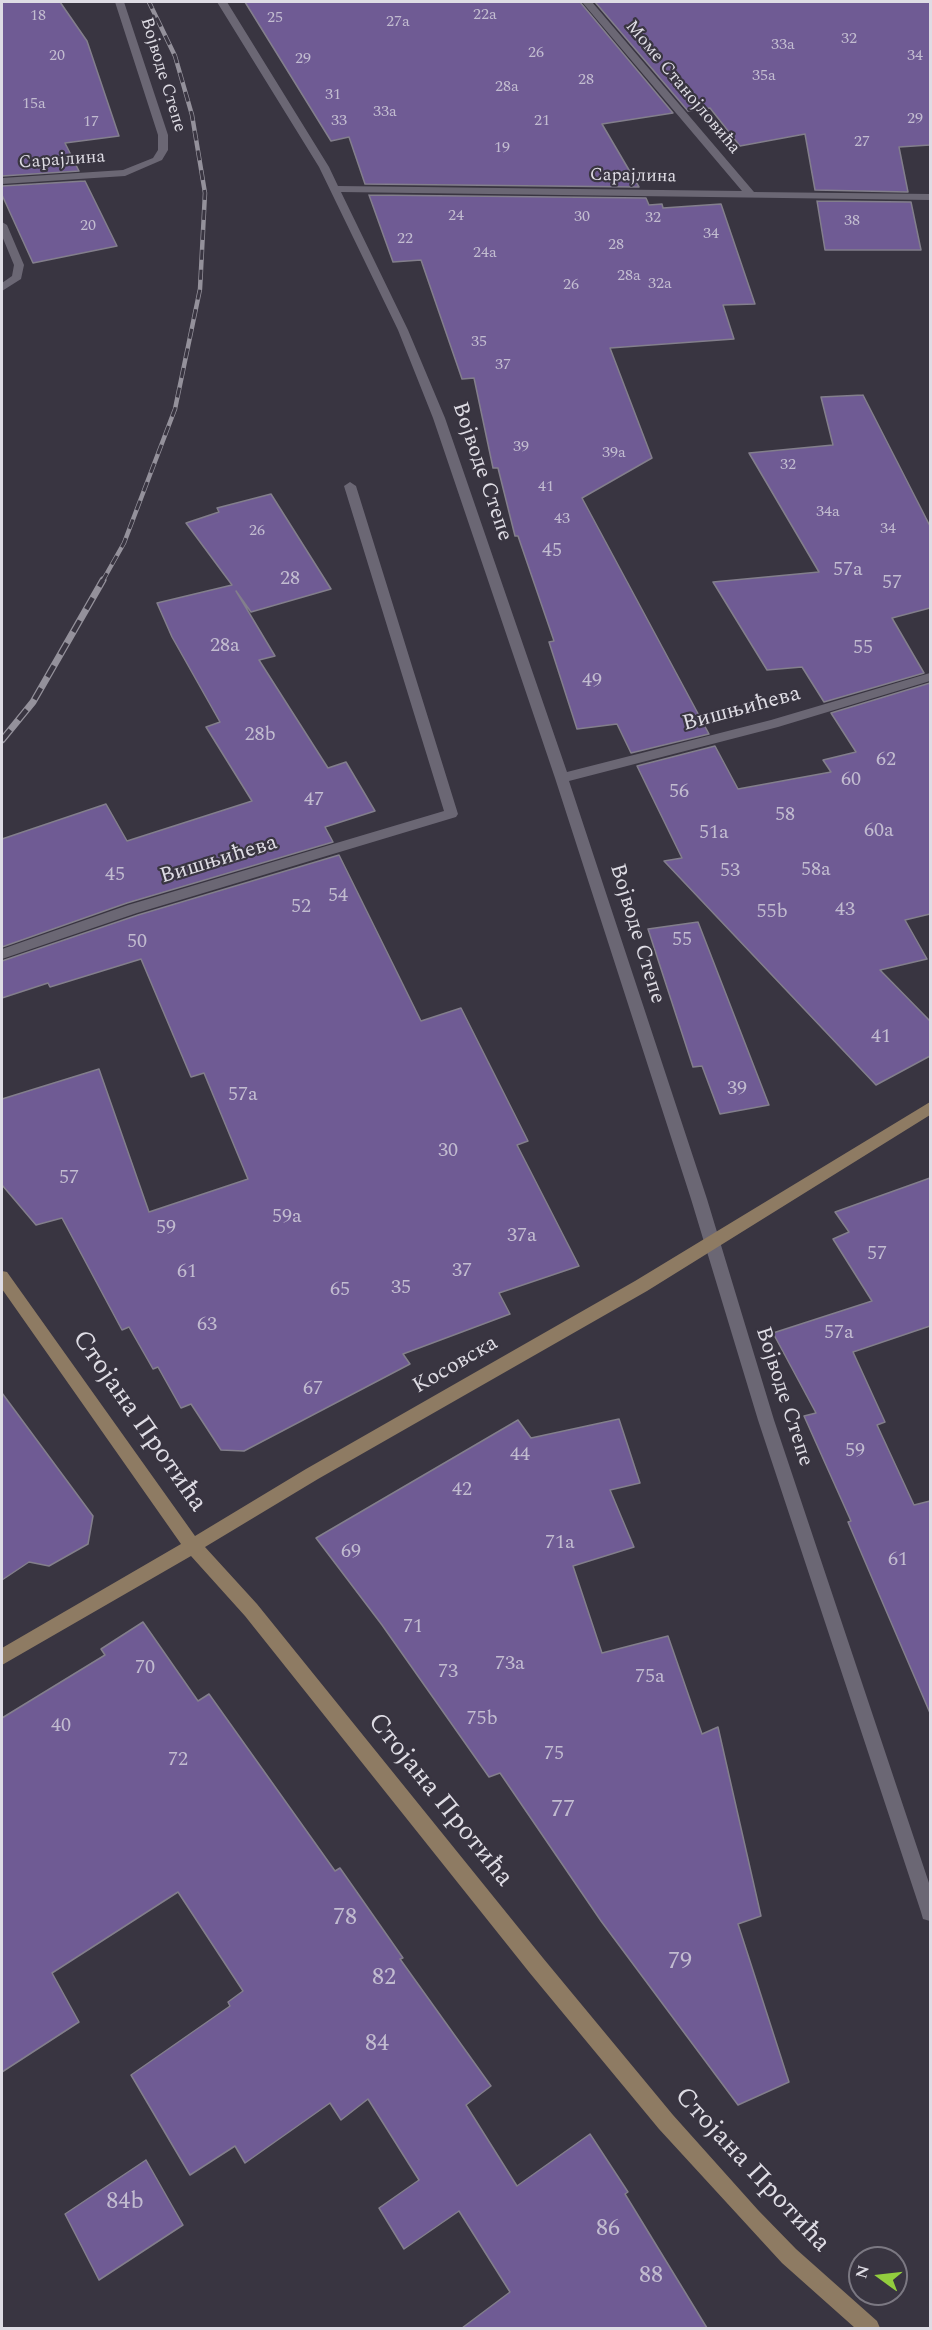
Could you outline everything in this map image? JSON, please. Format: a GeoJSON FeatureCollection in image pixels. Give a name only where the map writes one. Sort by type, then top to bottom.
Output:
{"type":"FeatureCollection","features":[{"type":"Feature","properties":{"kind":"main road","name":"Косовска"},"geometry":{"type":"LineString","coordinates":[[2,1657],[126,1587],[192,1545],[711,1244],[930,1108]]}},
{"type":"Feature","properties":{"kind":"main road","name":"Стојана Протића"},"geometry":{"type":"LineString","coordinates":[[2,1277],[192,1545],[251,1610],[536,1965],[666,2122],[789,2256],[870,2328]]}},
{"type":"Feature","properties":{"kind":"street","name":"Војводе Степе"},"geometry":{"type":"LineString","coordinates":[[119,2],[163,135],[164,150],[157,160],[125,173]]}},
{"type":"Feature","properties":{"kind":"street","name":"Војводе Степе"},"geometry":{"type":"LineString","coordinates":[[222,2],[282,96],[335,189],[404,330],[439,418],[562,778],[651,1057],[699,1198],[711,1244],[770,1431],[930,1912]]}},
{"type":"Feature","properties":{"kind":"street","name":"Моме Станојловића"},"geometry":{"type":"LineString","coordinates":[[587,2],[751,195]]}},
{"type":"Feature","properties":{"kind":"street","name":"Сарајлина"},"geometry":{"type":"LineString","coordinates":[[2,181],[125,173]]}},
{"type":"Feature","properties":{"kind":"street","name":"Сарајлина"},"geometry":{"type":"LineString","coordinates":[[335,189],[930,197]]}},
{"type":"Feature","properties":{"kind":"street"},"geometry":{"type":"LineString","coordinates":[[2,225],[19,265],[17,277],[2,288]]}},
{"type":"Feature","properties":{"kind":"street","name":"Вишњићева"},"geometry":{"type":"LineString","coordinates":[[2,954],[133,909],[451,814],[350,486]]}},
{"type":"Feature","properties":{"kind":"street","name":"Вишњићева"},"geometry":{"type":"LineString","coordinates":[[562,778],[773,724],[930,677]]}},
{"type":"Feature","properties":{"kind":"building"},"geometry":{"type":"Polygon","coordinates":[[[2,2],[60,2],[87,41],[119,136],[65,143],[79,171],[2,176],[2,2]]]}},
{"type":"Feature","properties":{"kind":"building"},"geometry":{"type":"Polygon","coordinates":[[[245,2],[580,2],[673,113],[602,124],[639,187],[365,184],[349,137],[331,141],[245,2]]]}},
{"type":"Feature","properties":{"kind":"building"},"geometry":{"type":"Polygon","coordinates":[[[595,2],[930,2],[930,145],[899,147],[908,192],[815,190],[805,134],[740,146],[710,108],[688,111],[595,2]]]}},
{"type":"Feature","properties":{"kind":"building"},"geometry":{"type":"Polygon","coordinates":[[[85,181],[117,246],[33,263],[2,195],[2,186],[85,181]]]}},
{"type":"Feature","properties":{"kind":"building"},"geometry":{"type":"Polygon","coordinates":[[[369,195],[646,198],[649,205],[662,204],[663,208],[721,204],[755,304],[723,305],[734,339],[610,348],[652,458],[582,498],[709,734],[631,753],[617,724],[577,729],[549,642],[554,641],[518,536],[515,536],[498,468],[493,468],[474,378],[462,379],[421,260],[393,262],[369,195]]]}},
{"type":"Feature","properties":{"kind":"building"},"geometry":{"type":"Polygon","coordinates":[[[817,201],[911,202],[921,250],[825,250],[817,201]]]}},
{"type":"Feature","properties":{"kind":"building"},"geometry":{"type":"Polygon","coordinates":[[[863,395],[930,526],[930,608],[892,618],[924,673],[824,702],[802,667],[767,670],[713,582],[819,572],[749,453],[833,445],[821,397],[863,395]]]}},
{"type":"Feature","properties":{"kind":"building"},"geometry":{"type":"Polygon","coordinates":[[[271,494],[331,589],[251,612],[236,591],[275,656],[259,660],[328,768],[346,762],[375,811],[325,827],[333,842],[127,903],[2,947],[2,839],[106,804],[127,841],[252,801],[206,727],[220,722],[172,637],[157,603],[232,585],[186,523],[219,512],[217,508],[271,494]]]}},
{"type":"Feature","properties":{"kind":"building"},"geometry":{"type":"Polygon","coordinates":[[[930,683],[930,914],[905,920],[927,959],[880,970],[930,1021],[930,1056],[876,1085],[664,861],[682,858],[637,766],[715,746],[738,789],[831,772],[823,760],[856,752],[831,713],[930,683]]]}},
{"type":"Feature","properties":{"kind":"building"},"geometry":{"type":"Polygon","coordinates":[[[339,855],[421,1021],[461,1008],[528,1141],[517,1145],[579,1266],[499,1293],[510,1314],[403,1354],[410,1364],[244,1451],[221,1450],[191,1404],[181,1408],[158,1367],[153,1369],[129,1327],[122,1330],[62,1218],[36,1225],[2,1185],[2,1099],[99,1069],[149,1212],[248,1179],[204,1073],[191,1077],[141,959],[50,987],[48,983],[2,998],[2,961],[138,915],[339,855]]]}},
{"type":"Feature","properties":{"kind":"building"},"geometry":{"type":"Polygon","coordinates":[[[698,922],[769,1105],[720,1114],[702,1066],[693,1067],[648,929],[698,922]]]}},
{"type":"Feature","properties":{"kind":"building"},"geometry":{"type":"Polygon","coordinates":[[[930,1178],[930,1326],[853,1352],[885,1422],[877,1425],[914,1505],[930,1501],[930,1713],[848,1522],[851,1521],[804,1416],[816,1413],[773,1333],[872,1301],[833,1239],[849,1232],[835,1212],[930,1178]]]}},
{"type":"Feature","properties":{"kind":"building"},"geometry":{"type":"Polygon","coordinates":[[[2,1393],[93,1516],[88,1544],[49,1566],[29,1562],[2,1580],[2,1393]]]}},
{"type":"Feature","properties":{"kind":"building"},"geometry":{"type":"Polygon","coordinates":[[[619,1419],[640,1483],[610,1490],[634,1547],[573,1566],[602,1653],[668,1636],[702,1734],[718,1727],[761,1916],[738,1924],[789,2082],[738,2105],[601,1921],[500,1773],[489,1777],[382,1625],[316,1538],[518,1420],[531,1438],[619,1419]]]}},
{"type":"Feature","properties":{"kind":"building"},"geometry":{"type":"Polygon","coordinates":[[[143,1622],[198,1701],[209,1694],[335,1871],[340,1868],[403,1958],[400,1959],[491,2086],[466,2105],[517,2186],[590,2134],[628,2192],[625,2194],[707,2328],[462,2328],[510,2292],[459,2211],[404,2249],[379,2208],[419,2180],[368,2099],[341,2120],[330,2103],[245,2163],[235,2146],[190,2175],[131,2075],[230,2006],[228,2002],[243,1991],[178,1892],[52,1973],[79,2022],[2,2072],[2,1718],[105,1655],[101,1649],[143,1622]]]}},
{"type":"Feature","properties":{"kind":"building"},"geometry":{"type":"Polygon","coordinates":[[[146,2160],[183,2225],[99,2280],[65,2214],[146,2160]]]}},
{"type":"Feature","properties":{"kind":"railway"},"geometry":{"type":"LineString","coordinates":[[102,582],[124,543],[175,409],[200,289],[205,193],[192,115],[175,56],[149,2]]}},
{"type":"Feature","properties":{"kind":"railway"},"geometry":{"type":"LineString","coordinates":[[2,740],[33,702],[103,580]]}}]}
